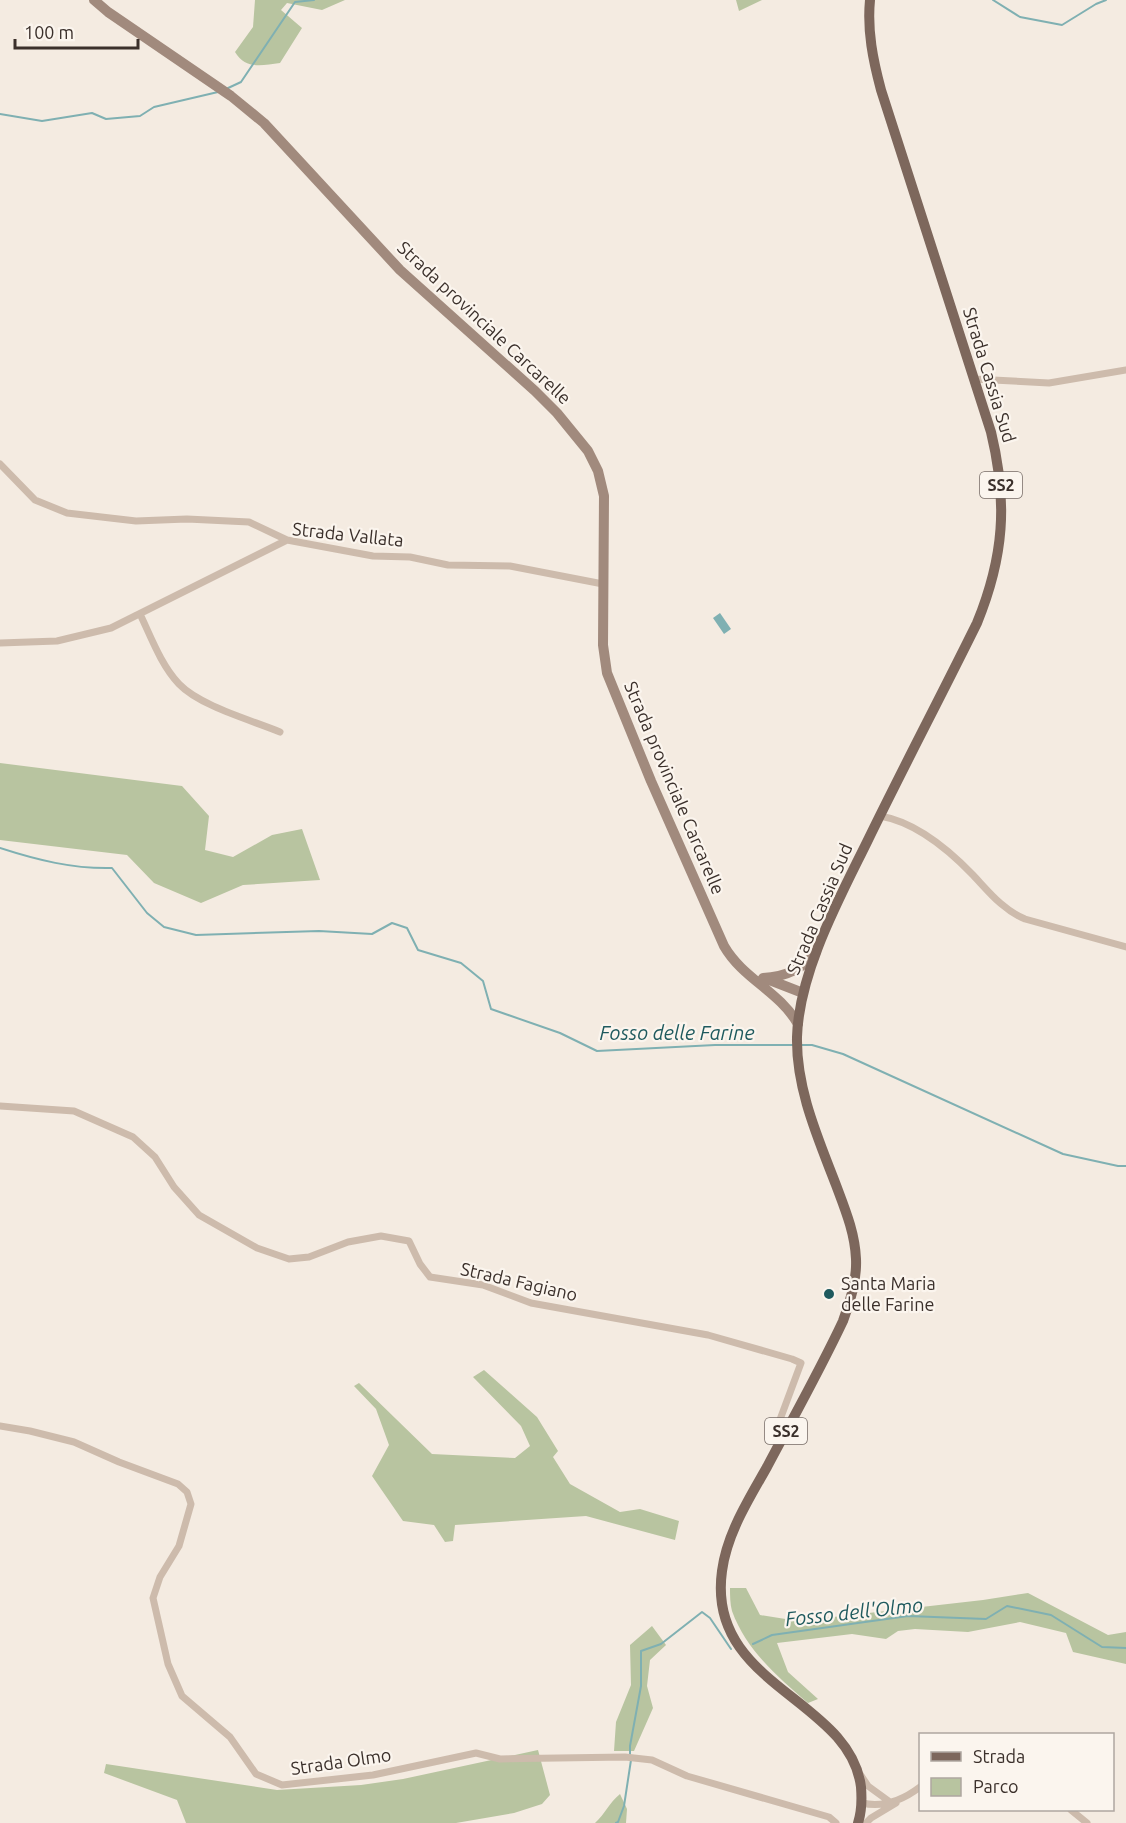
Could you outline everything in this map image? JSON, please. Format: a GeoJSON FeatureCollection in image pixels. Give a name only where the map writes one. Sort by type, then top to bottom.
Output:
{"type":"FeatureCollection","features":[{"type":"Feature","properties":{"kind":"main road","name":"Strada provinciale Carcarelle"},"geometry":{"type":"LineString","coordinates":[[94,0],[254,113],[400,270],[536,390],[581,442],[598,471],[603,487],[603,645],[607,673],[651,781],[724,946],[748,975],[787,1007],[798,1024]]}},
{"type":"Feature","properties":{"kind":"main road","name":"Strada Cassia Sud"},"geometry":{"type":"LineString","coordinates":[[858,1823],[862,1803],[860,1781],[850,1754],[832,1731],[756,1668],[734,1637],[723,1604],[722,1571],[736,1525],[843,1321],[852,1296],[856,1274],[856,1258],[849,1218],[812,1124],[804,1093],[797,1038],[803,993],[818,950],[844,890],[978,623],[991,591],[998,563],[1001,485],[991,432],[881,90],[870,42],[868,16],[870,0]]}},
{"type":"Feature","properties":{"kind":"main road"},"geometry":{"type":"LineString","coordinates":[[764,978],[778,977],[792,972],[806,963],[818,950]]}},
{"type":"Feature","properties":{"kind":"main road"},"geometry":{"type":"LineString","coordinates":[[748,975],[789,986],[803,993]]}},
{"type":"Feature","properties":{"kind":"main road"},"geometry":{"type":"LineString","coordinates":[[769,990],[783,994],[803,993]]}},
{"type":"Feature","properties":{"kind":"street"},"geometry":{"type":"LineString","coordinates":[[974,379],[1048,383],[1126,370]]}},
{"type":"Feature","properties":{"kind":"street"},"geometry":{"type":"LineString","coordinates":[[0,464],[35,500],[67,513],[136,521],[187,519],[249,522],[287,540]]}},
{"type":"Feature","properties":{"kind":"street","name":"Strada Vallata"},"geometry":{"type":"LineString","coordinates":[[0,643],[57,641],[111,628],[287,540],[373,556],[410,557],[448,565],[510,566],[603,584]]}},
{"type":"Feature","properties":{"kind":"street"},"geometry":{"type":"LineString","coordinates":[[140,614],[160,656],[179,684],[206,703],[280,732]]}},
{"type":"Feature","properties":{"kind":"street"},"geometry":{"type":"LineString","coordinates":[[880,816],[904,822],[931,838],[967,868],[1012,914],[1126,947]]}},
{"type":"Feature","properties":{"kind":"street","name":"Strada Fagiano"},"geometry":{"type":"LineString","coordinates":[[0,1106],[74,1111],[133,1137],[155,1157],[174,1187],[199,1215],[257,1248],[290,1259],[309,1257],[348,1242],[381,1236],[409,1241],[420,1264],[430,1277],[483,1285],[531,1303],[708,1335],[792,1359],[801,1363],[775,1433],[780,1442]]}},
{"type":"Feature","properties":{"kind":"street","name":"Strada Olmo"},"geometry":{"type":"LineString","coordinates":[[0,1426],[74,1442],[178,1484],[187,1492],[191,1504],[179,1546],[160,1577],[153,1598],[168,1664],[182,1696],[230,1737],[256,1774],[282,1785],[373,1775],[476,1753],[500,1759],[638,1758],[652,1760],[687,1776],[829,1817],[836,1823]]}},
{"type":"Feature","properties":{"kind":"street"},"geometry":{"type":"LineString","coordinates":[[855,1765],[868,1786],[890,1802]]}},
{"type":"Feature","properties":{"kind":"street"},"geometry":{"type":"LineString","coordinates":[[866,1823],[919,1788]]}},
{"type":"Feature","properties":{"kind":"street"},"geometry":{"type":"LineString","coordinates":[[862,1803],[874,1800],[890,1802],[906,1798]]}},
{"type":"Feature","properties":{"kind":"street"},"geometry":{"type":"LineString","coordinates":[[1073,1811],[1087,1823]]}},
{"type":"Feature","properties":{"kind":"green space"},"geometry":{"type":"Polygon","coordinates":[[[255,0],[345,0],[322,10],[287,3],[281,10],[302,28],[280,63],[255,65],[244,62],[235,52],[253,27],[255,0]]]}},
{"type":"Feature","properties":{"kind":"green space"},"geometry":{"type":"Polygon","coordinates":[[[736,0],[762,0],[739,11],[736,0]]]}},
{"type":"Feature","properties":{"kind":"green space"},"geometry":{"type":"Polygon","coordinates":[[[0,763],[182,786],[209,816],[205,850],[233,857],[272,835],[302,829],[320,880],[243,885],[201,903],[154,883],[127,855],[0,840],[0,763]]]}},
{"type":"Feature","properties":{"kind":"green space"},"geometry":{"type":"Polygon","coordinates":[[[484,1370],[537,1417],[558,1451],[553,1457],[570,1484],[620,1512],[640,1509],[679,1521],[675,1540],[586,1516],[455,1525],[453,1541],[445,1542],[434,1525],[403,1521],[372,1476],[389,1445],[376,1409],[354,1386],[359,1383],[432,1454],[515,1458],[530,1446],[521,1426],[473,1377],[484,1370]]]}},
{"type":"Feature","properties":{"kind":"green space"},"geometry":{"type":"Polygon","coordinates":[[[730,1588],[746,1588],[760,1615],[798,1621],[1028,1593],[1108,1635],[1126,1632],[1126,1664],[1073,1652],[1066,1633],[1020,1622],[968,1632],[915,1629],[898,1631],[886,1639],[852,1634],[777,1643],[788,1672],[818,1699],[808,1703],[774,1673],[754,1650],[732,1611],[730,1588]]]}},
{"type":"Feature","properties":{"kind":"green space"},"geometry":{"type":"Polygon","coordinates":[[[652,1626],[666,1645],[650,1660],[647,1686],[653,1708],[634,1751],[614,1751],[616,1722],[631,1685],[630,1645],[652,1626]]]}},
{"type":"Feature","properties":{"kind":"green space"},"geometry":{"type":"Polygon","coordinates":[[[538,1750],[550,1795],[542,1804],[514,1813],[456,1823],[186,1823],[177,1800],[104,1773],[106,1764],[277,1790],[361,1785],[403,1779],[538,1750]]]}},
{"type":"Feature","properties":{"kind":"green space"},"geometry":{"type":"Polygon","coordinates":[[[620,1794],[627,1809],[626,1823],[595,1823],[613,1801],[620,1794]]]}},
{"type":"Feature","properties":{"kind":"water"},"geometry":{"type":"Polygon","coordinates":[[[720,613],[731,629],[724,634],[713,618],[720,613]]]}},
{"type":"Feature","properties":{"kind":"waterway"},"geometry":{"type":"LineString","coordinates":[[226,89],[241,82],[295,2],[314,0]]}},
{"type":"Feature","properties":{"kind":"waterway"},"geometry":{"type":"LineString","coordinates":[[993,0],[1020,17],[1062,25],[1106,0]]}},
{"type":"Feature","properties":{"kind":"waterway"},"geometry":{"type":"LineString","coordinates":[[0,114],[42,121],[92,113],[106,119],[140,116],[154,107],[218,92]]}},
{"type":"Feature","properties":{"kind":"waterway","name":"Fosso delle Farine"},"geometry":{"type":"LineString","coordinates":[[0,848],[55,863],[112,868],[147,913],[164,927],[196,935],[319,931],[372,934],[392,923],[407,928],[418,950],[461,963],[483,981],[491,1009],[560,1033],[597,1051],[715,1045],[794,1045]]}},
{"type":"Feature","properties":{"kind":"waterway","name":"Fosso delle Farine"},"geometry":{"type":"LineString","coordinates":[[799,1045],[812,1045],[843,1054],[1063,1154],[1126,1166]]}},
{"type":"Feature","properties":{"kind":"waterway","name":"Fosso dell'Olmo"},"geometry":{"type":"LineString","coordinates":[[753,1644],[772,1635],[908,1616],[986,1619],[1007,1606],[1051,1615],[1102,1647],[1126,1648]]}},
{"type":"Feature","properties":{"kind":"waterway","name":"Fosso dell'Olmo"},"geometry":{"type":"LineString","coordinates":[[630,1755],[641,1686],[641,1651],[661,1644],[702,1612],[710,1618],[731,1649]]}},
{"type":"Feature","properties":{"kind":"waterway","name":"Fosso dell'Olmo"},"geometry":{"type":"LineString","coordinates":[[616,1823],[624,1806],[631,1760]]}},
{"type":"Feature","properties":{"kind":"place","name":"Santa Maria delle Farine"},"geometry":{"type":"Point","coordinates":[829,1294]}}]}
